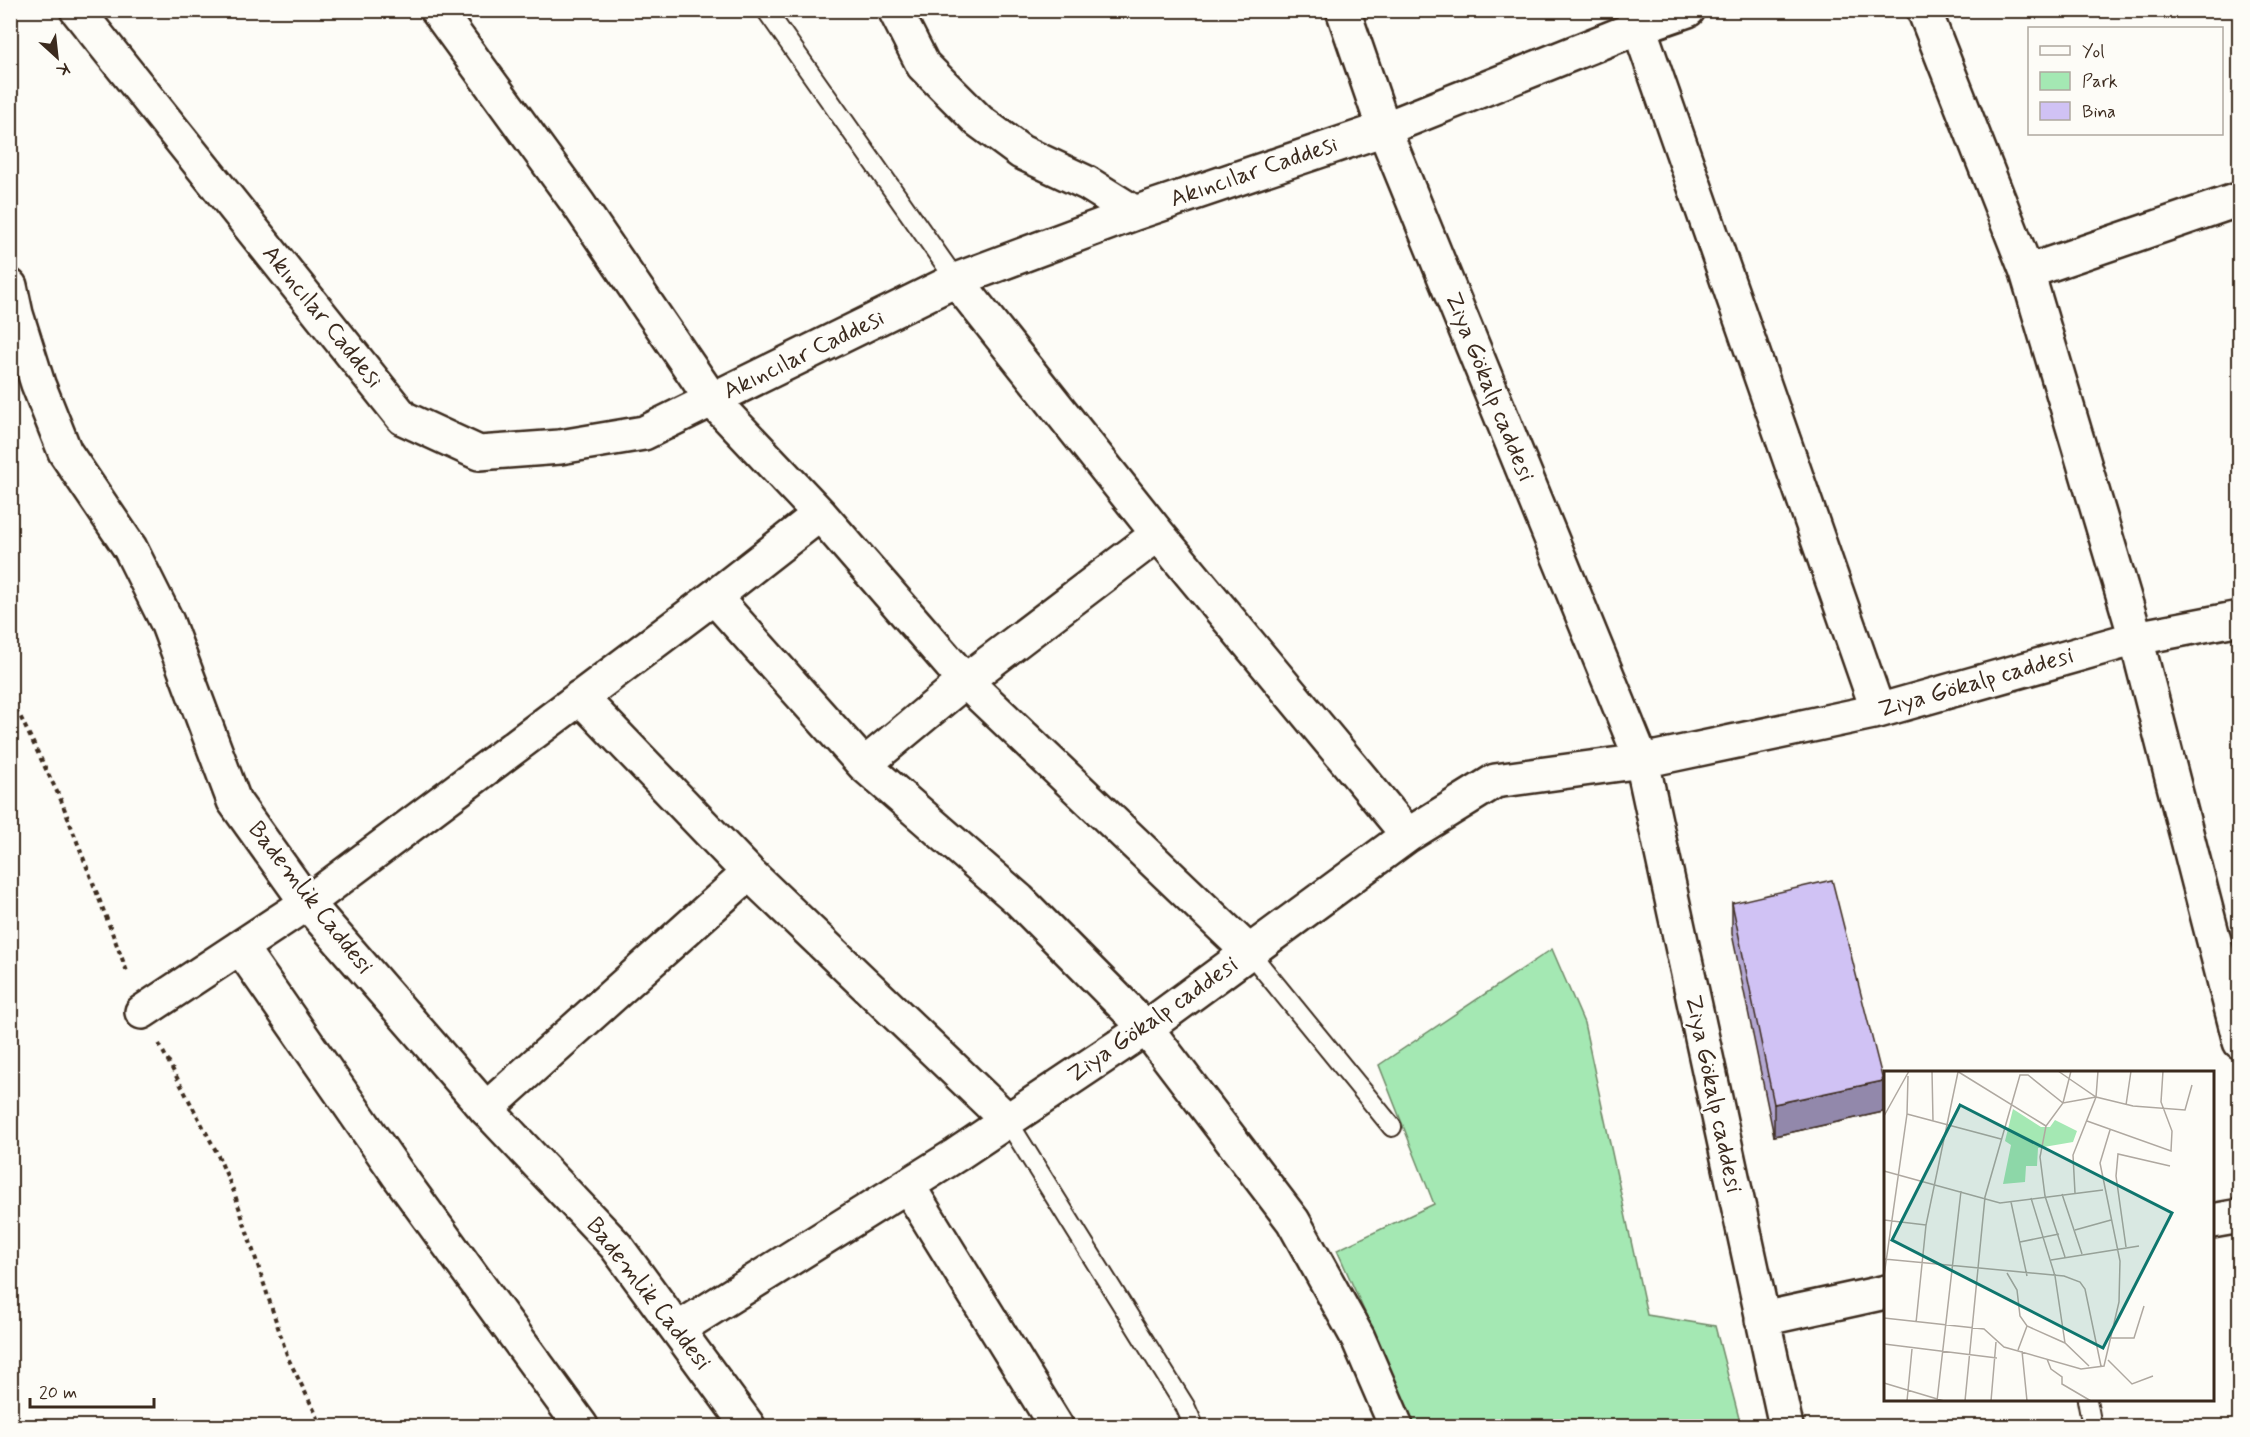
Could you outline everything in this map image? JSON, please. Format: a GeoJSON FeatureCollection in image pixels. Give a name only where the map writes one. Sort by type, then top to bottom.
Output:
{"type":"FeatureCollection","features":[{"type":"Feature","properties":{"kind":"street","name":"Akıncılar Caddesi"},"geometry":{"type":"LineString","coordinates":[[77,10],[403,418],[479,453],[560,447],[644,433],[956,280],[1134,213],[1384,129],[1636,19],[1688,10]]}},
{"type":"Feature","properties":{"kind":"street"},"geometry":{"type":"LineString","coordinates":[[437,10],[579,205],[712,400],[820,514],[965,681],[1250,953]]}},
{"type":"Feature","properties":{"kind":"street"},"geometry":{"type":"LineString","coordinates":[[895,10],[923,65],[979,121],[1021,152],[1087,183],[1134,213]]}},
{"type":"Feature","properties":{"kind":"street","name":"Ziya Gökalp caddesi"},"geometry":{"type":"LineString","coordinates":[[1343,10],[1384,129],[1642,761],[1785,1426]]}},
{"type":"Feature","properties":{"kind":"street"},"geometry":{"type":"LineString","coordinates":[[1924,10],[2028,272],[2136,638],[2240,1042]]}},
{"type":"Feature","properties":{"kind":"street"},"geometry":{"type":"LineString","coordinates":[[1636,19],[1878,711]]}},
{"type":"Feature","properties":{"kind":"street"},"geometry":{"type":"LineString","coordinates":[[2028,272],[2240,199]]}},
{"type":"Feature","properties":{"kind":"street"},"geometry":{"type":"LineString","coordinates":[[956,280],[1158,534],[1408,835]]}},
{"type":"Feature","properties":{"kind":"street","name":"Bademlik Caddesi"},"geometry":{"type":"LineString","coordinates":[[10,286],[16,314],[38,384],[65,452],[130,548],[167,622],[234,801],[307,903],[486,1109],[616,1246],[748,1426]]}},
{"type":"Feature","properties":{"kind":"street"},"geometry":{"type":"LineString","coordinates":[[142,1012],[307,903],[714,597],[820,514]]}},
{"type":"Feature","properties":{"kind":"street"},"geometry":{"type":"LineString","coordinates":[[864,765],[965,681],[1158,534]]}},
{"type":"Feature","properties":{"kind":"street"},"geometry":{"type":"LineString","coordinates":[[714,597],[864,765],[1019,900],[1146,1028],[1293,1221],[1358,1338],[1396,1426]]}},
{"type":"Feature","properties":{"kind":"street","name":"Ziya Gökalp caddesi"},"geometry":{"type":"LineString","coordinates":[[678,1329],[908,1186],[1146,1028],[1408,835],[1495,781],[1642,761],[1878,711],[2136,638],[2240,618]]}},
{"type":"Feature","properties":{"kind":"street"},"geometry":{"type":"LineString","coordinates":[[580,697],[749,873],[1007,1120]]}},
{"type":"Feature","properties":{"kind":"street"},"geometry":{"type":"LineString","coordinates":[[486,1109],[749,873]]}},
{"type":"Feature","properties":{"kind":"street"},"geometry":{"type":"LineString","coordinates":[[240,947],[399,1176],[581,1426]]}},
{"type":"Feature","properties":{"kind":"street"},"geometry":{"type":"LineString","coordinates":[[908,1186],[1056,1426]]}},
{"type":"Feature","properties":{"kind":"street"},"geometry":{"type":"LineString","coordinates":[[2214,1221],[2240,1216]]}},
{"type":"Feature","properties":{"kind":"street"},"geometry":{"type":"LineString","coordinates":[[1762,1319],[1884,1292]]}},
{"type":"Feature","properties":{"kind":"lane"},"geometry":{"type":"LineString","coordinates":[[766,10],[956,280]]}},
{"type":"Feature","properties":{"kind":"lane"},"geometry":{"type":"LineString","coordinates":[[1250,953],[1392,1127]]}},
{"type":"Feature","properties":{"kind":"lane"},"geometry":{"type":"LineString","coordinates":[[1007,1120],[1185,1407],[1194,1426]]}},
{"type":"Feature","properties":{"kind":"lane"},"geometry":{"type":"LineString","coordinates":[[2087,1401],[2092,1426]]}},
{"type":"Feature","properties":{"kind":"path"},"geometry":{"type":"LineString","coordinates":[[10,703],[20,716],[61,800],[142,1012],[216,1151],[234,1192],[288,1358],[322,1426]]}},
{"type":"Feature","properties":{"kind":"green space"},"geometry":{"type":"Polygon","coordinates":[[[1552,949],[1584,1023],[1647,1315],[1715,1326],[1741,1426],[1375,1426],[1408,1409],[1337,1250],[1434,1204],[1379,1065],[1552,949]]]}},
{"type":"Feature","properties":{"kind":"building"},"geometry":{"type":"Polygon","coordinates":[[[1832,880],[1883,1081],[1774,1104],[1732,903],[1832,880]]]}}]}
